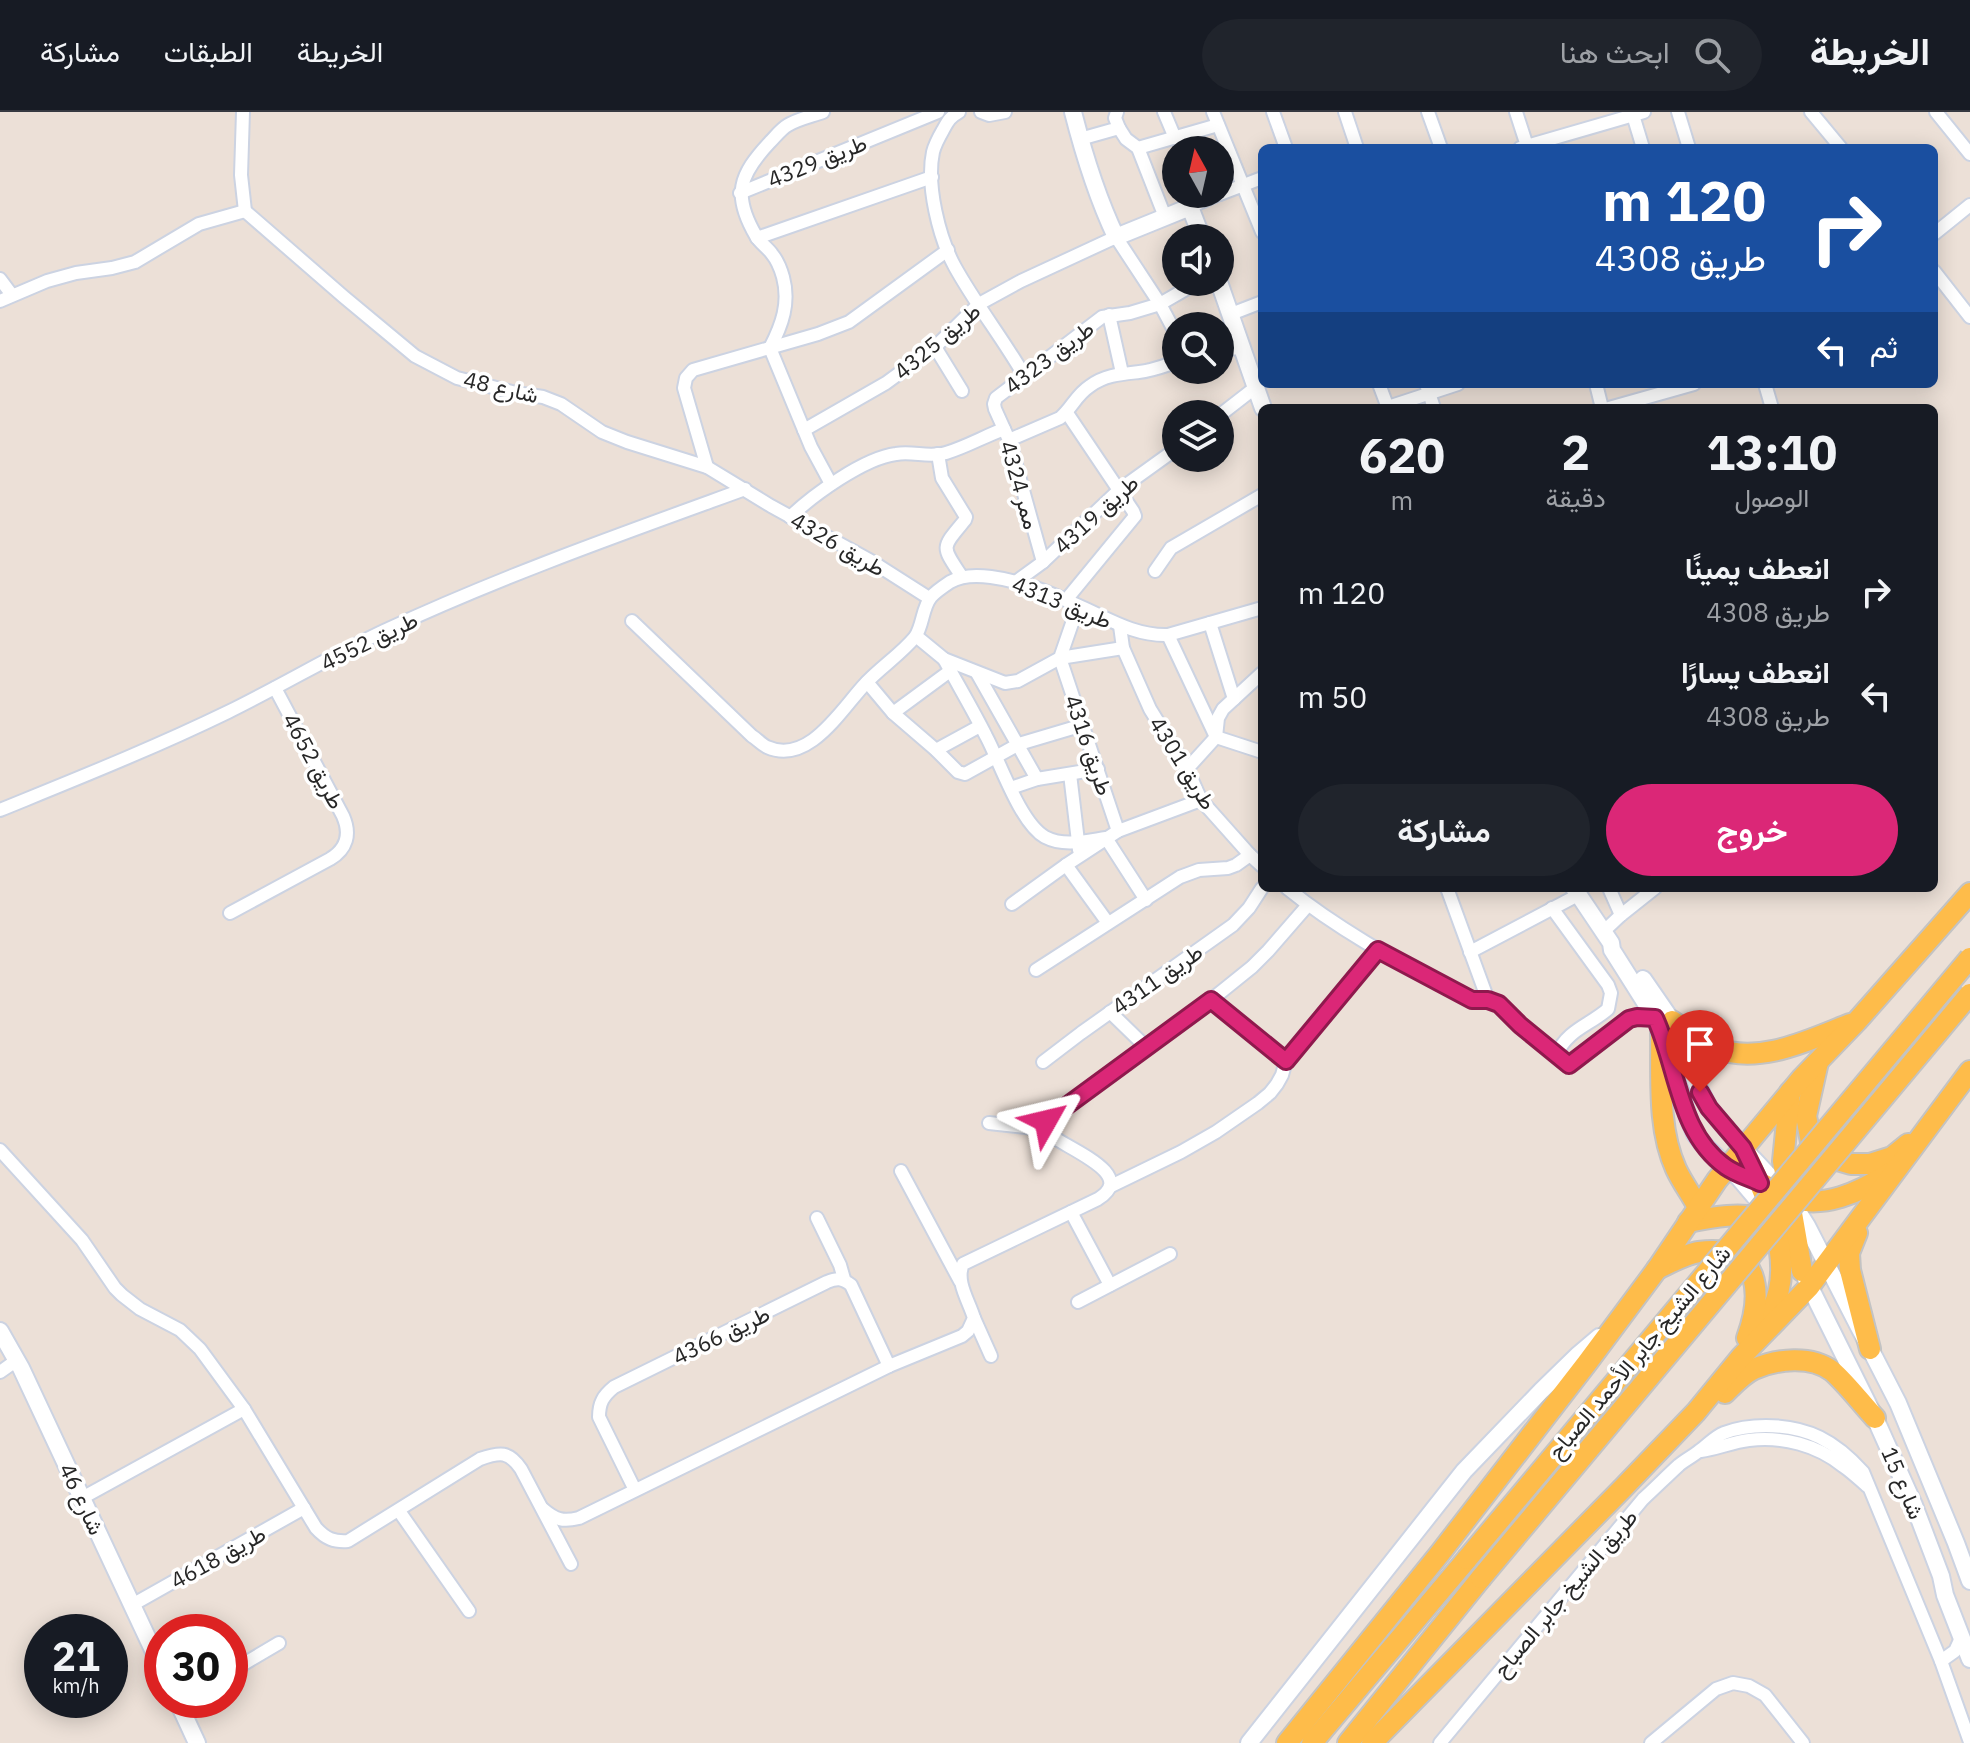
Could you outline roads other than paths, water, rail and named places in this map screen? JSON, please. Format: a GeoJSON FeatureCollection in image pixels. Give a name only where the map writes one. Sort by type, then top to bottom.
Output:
{"type":"FeatureCollection","features":[{"type":"Feature","properties":{"kind":"main road","name":"شارع الشيخ جابر الأحمد الصباح"},"geometry":{"type":"LineString","coordinates":[[1287,1743],[1441,1552],[1587,1363],[1743,1148],[1970,893]]}},
{"type":"Feature","properties":{"kind":"main road"},"geometry":{"type":"LineString","coordinates":[[1312,1743],[1970,958]]}},
{"type":"Feature","properties":{"kind":"main road","name":"شارع الشيخ جابر الأحمد الصباح"},"geometry":{"type":"LineString","coordinates":[[1348,1743],[1481,1578],[1970,994]]}},
{"type":"Feature","properties":{"kind":"main road"},"geometry":{"type":"LineString","coordinates":[[1791,1222],[1738,1214],[1693,1214],[1671,1154],[1663,1117],[1663,1024],[1718,1049],[1749,1054],[1781,1049],[1857,1021]]}},
{"type":"Feature","properties":{"kind":"main road"},"geometry":{"type":"LineString","coordinates":[[1818,1062],[1806,1116],[1811,1142],[1827,1157],[1851,1164],[1870,1164],[1892,1157],[1924,1132]]}},
{"type":"Feature","properties":{"kind":"main road"},"geometry":{"type":"LineString","coordinates":[[1870,1349],[1850,1270],[1849,1253],[1855,1236],[1896,1169],[1970,1071]]}},
{"type":"Feature","properties":{"kind":"main road"},"geometry":{"type":"LineString","coordinates":[[1790,1092],[1783,1161],[1791,1222],[1806,1279]]}},
{"type":"Feature","properties":{"kind":"main road"},"geometry":{"type":"LineString","coordinates":[[1743,1148],[1760,1183],[1791,1222]]}},
{"type":"Feature","properties":{"kind":"main road"},"geometry":{"type":"LineString","coordinates":[[1727,1168],[1789,1197],[1811,1202],[1852,1194],[1896,1169]]}},
{"type":"Feature","properties":{"kind":"main road"},"geometry":{"type":"LineString","coordinates":[[1372,1743],[1696,1412],[1806,1279],[1827,1264],[1877,1198]]}},
{"type":"Feature","properties":{"kind":"main road"},"geometry":{"type":"LineString","coordinates":[[1741,1357],[1774,1308],[1780,1274],[1779,1249],[1791,1222]]}},
{"type":"Feature","properties":{"kind":"main road"},"geometry":{"type":"LineString","coordinates":[[1657,1269],[1695,1252],[1716,1251],[1728,1252],[1748,1266],[1755,1281],[1756,1299],[1753,1322],[1741,1357]]}},
{"type":"Feature","properties":{"kind":"main road"},"geometry":{"type":"LineString","coordinates":[[1623,1488],[1678,1440],[1737,1380],[1752,1370],[1770,1364],[1799,1360],[1830,1369],[1875,1418]]}},
{"type":"Feature","properties":{"kind":"street"},"geometry":{"type":"LineString","coordinates":[[0,279],[6,298],[47,281],[135,262],[199,224],[245,211],[241,175],[243,112]]}},
{"type":"Feature","properties":{"kind":"street"},"geometry":{"type":"LineString","coordinates":[[770,348],[786,308],[782,275],[773,255],[757,238],[740,193],[746,171],[786,125],[823,112]]}},
{"type":"Feature","properties":{"kind":"street","name":"طريق 4329"},"geometry":{"type":"LineString","coordinates":[[740,193],[938,112]]}},
{"type":"Feature","properties":{"kind":"street"},"geometry":{"type":"LineString","coordinates":[[958,112],[950,117],[933,153],[933,199],[953,265],[1025,377]]}},
{"type":"Feature","properties":{"kind":"street"},"geometry":{"type":"LineString","coordinates":[[981,112],[989,115],[1005,112]]}},
{"type":"Feature","properties":{"kind":"street"},"geometry":{"type":"LineString","coordinates":[[1073,112],[1102,207],[1116,237],[1164,312]]}},
{"type":"Feature","properties":{"kind":"street"},"geometry":{"type":"LineString","coordinates":[[1117,112],[1115,118],[1119,128],[1126,139],[1138,148],[1165,217]]}},
{"type":"Feature","properties":{"kind":"street"},"geometry":{"type":"LineString","coordinates":[[1164,112],[1174,136]]}},
{"type":"Feature","properties":{"kind":"street"},"geometry":{"type":"LineString","coordinates":[[1213,112],[1258,222]]}},
{"type":"Feature","properties":{"kind":"street"},"geometry":{"type":"LineString","coordinates":[[1273,112],[1285,144]]}},
{"type":"Feature","properties":{"kind":"street"},"geometry":{"type":"LineString","coordinates":[[1345,112],[1353,144]]}},
{"type":"Feature","properties":{"kind":"street"},"geometry":{"type":"LineString","coordinates":[[1428,112],[1440,144]]}},
{"type":"Feature","properties":{"kind":"street"},"geometry":{"type":"LineString","coordinates":[[1516,112],[1522,144]]}},
{"type":"Feature","properties":{"kind":"street"},"geometry":{"type":"LineString","coordinates":[[1678,112],[1688,144]]}},
{"type":"Feature","properties":{"kind":"street"},"geometry":{"type":"LineString","coordinates":[[1811,112],[1838,144]]}},
{"type":"Feature","properties":{"kind":"street"},"geometry":{"type":"LineString","coordinates":[[1936,112],[1970,154]]}},
{"type":"Feature","properties":{"kind":"street"},"geometry":{"type":"LineString","coordinates":[[1559,142],[1638,114],[1642,144]]}},
{"type":"Feature","properties":{"kind":"street"},"geometry":{"type":"LineString","coordinates":[[1182,136],[1218,125]]}},
{"type":"Feature","properties":{"kind":"street"},"geometry":{"type":"LineString","coordinates":[[1080,139],[1119,128]]}},
{"type":"Feature","properties":{"kind":"street"},"geometry":{"type":"LineString","coordinates":[[1138,148],[1162,142]]}},
{"type":"Feature","properties":{"kind":"street"},"geometry":{"type":"LineString","coordinates":[[757,238],[932,177]]}},
{"type":"Feature","properties":{"kind":"street"},"geometry":{"type":"LineString","coordinates":[[1234,188],[1258,179]]}},
{"type":"Feature","properties":{"kind":"street"},"geometry":{"type":"LineString","coordinates":[[1938,231],[1970,205]]}},
{"type":"Feature","properties":{"kind":"street"},"geometry":{"type":"LineString","coordinates":[[1116,237],[1188,208]]}},
{"type":"Feature","properties":{"kind":"street","name":"شارع 48"},"geometry":{"type":"LineString","coordinates":[[245,211],[415,356],[457,378],[543,397],[561,404],[602,432],[707,467],[745,489]]}},
{"type":"Feature","properties":{"kind":"street","name":"طريق 4325"},"geometry":{"type":"LineString","coordinates":[[804,430],[886,383],[935,347],[979,304],[1116,237]]}},
{"type":"Feature","properties":{"kind":"street"},"geometry":{"type":"LineString","coordinates":[[707,467],[684,388],[686,378],[693,370],[849,322],[948,250]]}},
{"type":"Feature","properties":{"kind":"street"},"geometry":{"type":"LineString","coordinates":[[1938,276],[1970,317]]}},
{"type":"Feature","properties":{"kind":"street","name":"طريق 4323"},"geometry":{"type":"LineString","coordinates":[[995,409],[996,398],[1102,317],[1130,313],[1160,304],[1174,296]]}},
{"type":"Feature","properties":{"kind":"street"},"geometry":{"type":"LineString","coordinates":[[1234,313],[1258,304]]}},
{"type":"Feature","properties":{"kind":"street"},"geometry":{"type":"LineString","coordinates":[[1109,315],[1122,373]]}},
{"type":"Feature","properties":{"kind":"street"},"geometry":{"type":"LineString","coordinates":[[1234,323],[1262,404]]}},
{"type":"Feature","properties":{"kind":"street"},"geometry":{"type":"LineString","coordinates":[[935,347],[962,391]]}},
{"type":"Feature","properties":{"kind":"street"},"geometry":{"type":"LineString","coordinates":[[1234,348],[1242,347]]}},
{"type":"Feature","properties":{"kind":"street"},"geometry":{"type":"LineString","coordinates":[[770,348],[804,430],[831,484]]}},
{"type":"Feature","properties":{"kind":"street"},"geometry":{"type":"LineString","coordinates":[[790,517],[808,499],[831,484],[885,456],[946,453],[1006,434],[1036,430],[1067,413],[1075,399],[1088,387],[1105,378],[1162,366]]}},
{"type":"Feature","properties":{"kind":"street"},"geometry":{"type":"LineString","coordinates":[[1234,404],[1256,387]]}},
{"type":"Feature","properties":{"kind":"street"},"geometry":{"type":"LineString","coordinates":[[1396,404],[1427,388]]}},
{"type":"Feature","properties":{"kind":"street"},"geometry":{"type":"LineString","coordinates":[[1623,404],[1680,388]]}},
{"type":"Feature","properties":{"kind":"street","name":"ممر 4324"},"geometry":{"type":"LineString","coordinates":[[995,409],[1006,434],[1043,562]]}},
{"type":"Feature","properties":{"kind":"street"},"geometry":{"type":"LineString","coordinates":[[1060,658],[1072,603],[1135,516],[1067,413]]}},
{"type":"Feature","properties":{"kind":"street"},"geometry":{"type":"LineString","coordinates":[[632,621],[765,746],[781,751],[812,741],[867,682],[916,636],[929,598],[949,582],[962,577],[945,547],[966,517],[942,478],[938,454]]}},
{"type":"Feature","properties":{"kind":"street","name":"طريق 4319"},"geometry":{"type":"LineString","coordinates":[[1017,581],[1043,562],[1119,490],[1162,459]]}},
{"type":"Feature","properties":{"kind":"street","name":"طريق 4326"},"geometry":{"type":"LineString","coordinates":[[745,489],[929,598]]}},
{"type":"Feature","properties":{"kind":"street","name":"طريق 4552"},"geometry":{"type":"LineString","coordinates":[[0,810],[150,748],[383,632],[520,572],[745,489]]}},
{"type":"Feature","properties":{"kind":"street"},"geometry":{"type":"LineString","coordinates":[[1155,571],[1171,548],[1258,497]]}},
{"type":"Feature","properties":{"kind":"street","name":"طريق 4313"},"geometry":{"type":"LineString","coordinates":[[962,577],[978,575],[1017,581],[1141,633],[1168,635],[1258,609]]}},
{"type":"Feature","properties":{"kind":"street"},"geometry":{"type":"LineString","coordinates":[[1210,623],[1234,699]]}},
{"type":"Feature","properties":{"kind":"street","name":"طريق 4301"},"geometry":{"type":"LineString","coordinates":[[1120,626],[1123,648],[1150,709],[1187,769],[1201,800],[1258,862]]}},
{"type":"Feature","properties":{"kind":"street"},"geometry":{"type":"LineString","coordinates":[[1168,635],[1216,737],[1256,750]]}},
{"type":"Feature","properties":{"kind":"street"},"geometry":{"type":"LineString","coordinates":[[916,636],[947,665],[1018,803],[1035,829],[1044,836],[1079,849]]}},
{"type":"Feature","properties":{"kind":"street"},"geometry":{"type":"LineString","coordinates":[[947,665],[1005,683],[1018,681],[1060,658],[1123,648]]}},
{"type":"Feature","properties":{"kind":"street","name":"طريق 4316"},"geometry":{"type":"LineString","coordinates":[[1060,658],[1118,831]]}},
{"type":"Feature","properties":{"kind":"street"},"geometry":{"type":"LineString","coordinates":[[893,713],[947,665]]}},
{"type":"Feature","properties":{"kind":"street"},"geometry":{"type":"LineString","coordinates":[[977,673],[1037,779]]}},
{"type":"Feature","properties":{"kind":"street"},"geometry":{"type":"LineString","coordinates":[[1187,769],[1216,737],[1218,718],[1223,709],[1258,677]]}},
{"type":"Feature","properties":{"kind":"street"},"geometry":{"type":"LineString","coordinates":[[867,682],[893,713],[958,772],[965,774],[1019,744],[1083,725]]}},
{"type":"Feature","properties":{"kind":"street","name":"طريق 4652"},"geometry":{"type":"LineString","coordinates":[[230,913],[337,855],[347,841],[348,832],[343,816],[275,688]]}},
{"type":"Feature","properties":{"kind":"street"},"geometry":{"type":"LineString","coordinates":[[936,750],[980,726]]}},
{"type":"Feature","properties":{"kind":"street"},"geometry":{"type":"LineString","coordinates":[[1011,788],[1037,779],[1098,769]]}},
{"type":"Feature","properties":{"kind":"street"},"geometry":{"type":"LineString","coordinates":[[1070,774],[1079,849]]}},
{"type":"Feature","properties":{"kind":"street"},"geometry":{"type":"LineString","coordinates":[[1012,904],[1066,865],[1079,849],[1201,800]]}},
{"type":"Feature","properties":{"kind":"street"},"geometry":{"type":"LineString","coordinates":[[1106,838],[1146,900]]}},
{"type":"Feature","properties":{"kind":"street"},"geometry":{"type":"LineString","coordinates":[[1036,970],[1180,877],[1199,870],[1228,868],[1250,855]]}},
{"type":"Feature","properties":{"kind":"street"},"geometry":{"type":"LineString","coordinates":[[1066,865],[1108,923]]}},
{"type":"Feature","properties":{"kind":"street","name":"طريق 4311"},"geometry":{"type":"LineString","coordinates":[[1043,1062],[1233,925],[1259,892]]}},
{"type":"Feature","properties":{"kind":"street"},"geometry":{"type":"LineString","coordinates":[[1292,892],[1378,950],[1464,997],[1499,1004],[1569,1065],[1629,1019],[1637,1017],[1663,1024]]}},
{"type":"Feature","properties":{"kind":"street"},"geometry":{"type":"LineString","coordinates":[[1448,892],[1488,1000]]}},
{"type":"Feature","properties":{"kind":"street"},"geometry":{"type":"LineString","coordinates":[[1470,952],[1552,908],[1575,892]]}},
{"type":"Feature","properties":{"kind":"street"},"geometry":{"type":"LineString","coordinates":[[1577,892],[1607,938],[1620,946],[1709,1108],[1789,1197]]}},
{"type":"Feature","properties":{"kind":"street"},"geometry":{"type":"LineString","coordinates":[[1611,892],[1621,915]]}},
{"type":"Feature","properties":{"kind":"street"},"geometry":{"type":"LineString","coordinates":[[1607,938],[1621,915],[1650,892]]}},
{"type":"Feature","properties":{"kind":"street"},"geometry":{"type":"LineString","coordinates":[[1043,1129],[1046,1121],[1211,1000],[1260,959],[1308,905]]}},
{"type":"Feature","properties":{"kind":"street"},"geometry":{"type":"LineString","coordinates":[[1552,908],[1611,993],[1608,1009],[1571,1033],[1557,1054]]}},
{"type":"Feature","properties":{"kind":"street"},"geometry":{"type":"LineString","coordinates":[[1111,1186],[1216,1132],[1270,1093],[1282,1075],[1286,1061],[1378,950]]}},
{"type":"Feature","properties":{"kind":"street"},"geometry":{"type":"LineString","coordinates":[[1211,1000],[1286,1061]]}},
{"type":"Feature","properties":{"kind":"street"},"geometry":{"type":"LineString","coordinates":[[1110,1012],[1146,1047]]}},
{"type":"Feature","properties":{"kind":"street","name":"شارع 15"},"geometry":{"type":"LineString","coordinates":[[1663,1024],[1692,1127],[1702,1143],[1791,1222],[1827,1264],[1898,1403],[1970,1581]]}},
{"type":"Feature","properties":{"kind":"street"},"geometry":{"type":"LineString","coordinates":[[960,1281],[963,1264],[1107,1194],[1111,1186],[1103,1167],[1049,1136],[1043,1129],[989,1123]]}},
{"type":"Feature","properties":{"kind":"street"},"geometry":{"type":"LineString","coordinates":[[0,1150],[82,1240],[122,1295],[140,1309],[180,1330],[200,1349],[244,1409],[316,1528],[325,1537],[336,1542],[348,1541],[480,1459],[502,1454],[513,1458],[571,1564]]}},
{"type":"Feature","properties":{"kind":"street"},"geometry":{"type":"LineString","coordinates":[[901,1171],[960,1281],[991,1356]]}},
{"type":"Feature","properties":{"kind":"street"},"geometry":{"type":"LineString","coordinates":[[1071,1212],[1110,1285]]}},
{"type":"Feature","properties":{"kind":"street"},"geometry":{"type":"LineString","coordinates":[[817,1218],[844,1279],[851,1285],[889,1366]]}},
{"type":"Feature","properties":{"kind":"street"},"geometry":{"type":"LineString","coordinates":[[1078,1302],[1170,1254]]}},
{"type":"Feature","properties":{"kind":"street","name":"طريق 4366"},"geometry":{"type":"LineString","coordinates":[[635,1490],[599,1417],[599,1405],[605,1395],[614,1387],[835,1278],[844,1279]]}},
{"type":"Feature","properties":{"kind":"street","name":"شارع 15"},"geometry":{"type":"LineString","coordinates":[[1806,1279],[1914,1505],[1941,1576],[1945,1595],[1966,1638],[1970,1660]]}},
{"type":"Feature","properties":{"kind":"street"},"geometry":{"type":"LineString","coordinates":[[543,1509],[554,1519],[565,1522],[579,1518],[889,1366],[962,1336],[974,1318]]}},
{"type":"Feature","properties":{"kind":"street"},"geometry":{"type":"LineString","coordinates":[[1249,1743],[1464,1471],[1579,1354],[1613,1326]]}},
{"type":"Feature","properties":{"kind":"street","name":"شارع 46"},"geometry":{"type":"LineString","coordinates":[[0,1331],[17,1360],[144,1631]]}},
{"type":"Feature","properties":{"kind":"street"},"geometry":{"type":"LineString","coordinates":[[0,1372],[17,1360]]}},
{"type":"Feature","properties":{"kind":"street"},"geometry":{"type":"LineString","coordinates":[[82,1498],[244,1409]]}},
{"type":"Feature","properties":{"kind":"street","name":"طريق الشيخ جابر الصباح"},"geometry":{"type":"LineString","coordinates":[[1440,1743],[1643,1499],[1682,1462],[1710,1441],[1746,1427],[1804,1430],[1840,1449],[1863,1472],[1941,1661],[1970,1742]]}},
{"type":"Feature","properties":{"kind":"street","name":"طريق 4618"},"geometry":{"type":"LineString","coordinates":[[132,1605],[304,1508]]}},
{"type":"Feature","properties":{"kind":"street"},"geometry":{"type":"LineString","coordinates":[[399,1511],[469,1611]]}},
{"type":"Feature","properties":{"kind":"street"},"geometry":{"type":"LineString","coordinates":[[1956,1543],[1970,1561]]}},
{"type":"Feature","properties":{"kind":"street"},"geometry":{"type":"LineString","coordinates":[[1941,1661],[1966,1638]]}},
{"type":"Feature","properties":{"kind":"street"},"geometry":{"type":"LineString","coordinates":[[248,1661],[279,1643]]}},
{"type":"Feature","properties":{"kind":"street"},"geometry":{"type":"LineString","coordinates":[[1941,1661],[1958,1658],[1970,1660]]}},
{"type":"Feature","properties":{"kind":"street"},"geometry":{"type":"LineString","coordinates":[[1651,1743],[1716,1689],[1733,1683],[1749,1686],[1765,1695],[1803,1743]]}},
{"type":"Feature","properties":{"kind":"street"},"geometry":{"type":"LineString","coordinates":[[187,1718],[197,1743]]}}]}
